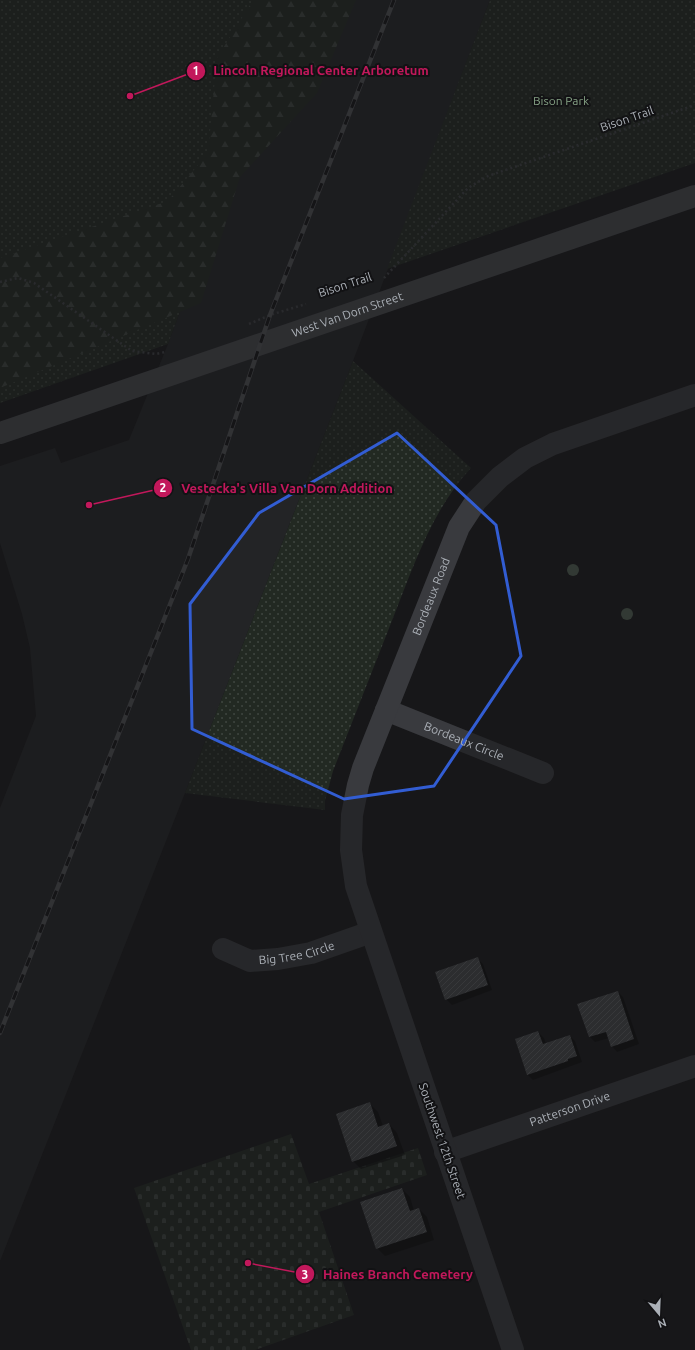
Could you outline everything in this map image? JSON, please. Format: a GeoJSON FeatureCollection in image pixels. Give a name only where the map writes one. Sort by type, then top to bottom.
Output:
{"type":"FeatureCollection","features":[{"type":"Feature","properties":{"kind":"main road","name":"West Van Dorn Street"},"geometry":{"type":"LineString","coordinates":[[0,433],[695,196]]}},
{"type":"Feature","properties":{"kind":"street","name":"Bordeaux Road"},"geometry":{"type":"LineString","coordinates":[[371,932],[356,886],[351,850],[352,815],[363,768],[459,527],[476,501],[500,477],[525,458],[553,444],[695,396]]}},
{"type":"Feature","properties":{"kind":"street","name":"Bordeaux Circle"},"geometry":{"type":"LineString","coordinates":[[386,710],[543,773]]}},
{"type":"Feature","properties":{"kind":"street","name":"Big Tree Circle"},"geometry":{"type":"LineString","coordinates":[[223,949],[250,960],[278,960],[311,953],[371,932]]}},
{"type":"Feature","properties":{"kind":"street","name":"Southwest 12th Street"},"geometry":{"type":"LineString","coordinates":[[371,932],[513,1350]]}},
{"type":"Feature","properties":{"kind":"street","name":"Patterson Drive"},"geometry":{"type":"LineString","coordinates":[[445,1152],[695,1066]]}},
{"type":"Feature","properties":{"kind":"path","name":"Bison Trail"},"geometry":{"type":"LineString","coordinates":[[381,282],[468,188],[488,176],[695,105]]}},
{"type":"Feature","properties":{"kind":"path"},"geometry":{"type":"LineString","coordinates":[[0,282],[18,278],[34,283],[132,351],[156,354],[171,351]]}},
{"type":"Feature","properties":{"kind":"path","name":"Bison Trail"},"geometry":{"type":"LineString","coordinates":[[248,325],[270,315],[311,304]]}},
{"type":"Feature","properties":{"kind":"highlighted area"},"geometry":{"type":"Polygon","coordinates":[[[397,433],[496,525],[521,656],[434,786],[344,799],[192,729],[190,604],[259,513],[397,433]]]}},
{"type":"Feature","properties":{"kind":"shaded area"},"geometry":{"type":"Polygon","coordinates":[[[295,0],[490,0],[353,361],[185,793],[0,1261],[0,808],[36,716],[30,648],[22,614],[0,543],[0,466],[55,448],[61,463],[129,440],[168,344],[295,0]]]}},
{"type":"Feature","properties":{"kind":"green space"},"geometry":{"type":"Polygon","coordinates":[[[0,0],[295,0],[168,344],[0,403],[0,0]]]}},
{"type":"Feature","properties":{"kind":"green space"},"geometry":{"type":"Polygon","coordinates":[[[253,0],[356,0],[317,93],[240,177],[201,303],[0,388],[0,258],[168,201],[208,153],[217,58],[253,0]]]}},
{"type":"Feature","properties":{"kind":"green space","name":"Bison Park"},"geometry":{"type":"Polygon","coordinates":[[[490,0],[695,0],[695,163],[387,269],[490,0]]]}},
{"type":"Feature","properties":{"kind":"green space"},"geometry":{"type":"Polygon","coordinates":[[[353,361],[471,468],[457,484],[445,502],[425,539],[333,771],[325,801],[325,810],[185,793],[353,361]]]}},
{"type":"Feature","properties":{"kind":"green space"},"geometry":{"type":"Polygon","coordinates":[[[291,1134],[309,1184],[418,1148],[427,1175],[319,1212],[354,1315],[255,1350],[191,1350],[134,1188],[291,1134]]]}},
{"type":"Feature","properties":{"kind":"building"},"geometry":{"type":"Polygon","coordinates":[[[478,957],[488,985],[445,1000],[435,972],[478,957]]]}},
{"type":"Feature","properties":{"kind":"building"},"geometry":{"type":"Polygon","coordinates":[[[618,991],[634,1039],[611,1047],[606,1032],[589,1037],[577,1004],[618,991]]]}},
{"type":"Feature","properties":{"kind":"building"},"geometry":{"type":"Polygon","coordinates":[[[538,1031],[543,1044],[570,1035],[577,1056],[568,1059],[568,1061],[527,1075],[515,1039],[538,1031]]]}},
{"type":"Feature","properties":{"kind":"building"},"geometry":{"type":"Polygon","coordinates":[[[370,1102],[378,1127],[389,1123],[397,1146],[352,1162],[336,1114],[370,1102]]]}},
{"type":"Feature","properties":{"kind":"building"},"geometry":{"type":"Polygon","coordinates":[[[402,1188],[410,1211],[419,1208],[427,1232],[376,1249],[360,1202],[402,1188]]]}},
{"type":"Feature","properties":{"kind":"railway"},"geometry":{"type":"LineString","coordinates":[[0,1033],[188,559],[270,315],[394,0]]}},
{"type":"Feature","properties":{"kind":"place","name":"Lincoln Regional Center Arboretum"},"geometry":{"type":"Point","coordinates":[130,96]}},
{"type":"Feature","properties":{"kind":"place","name":"Vestecka's Villa Van Dorn Addition"},"geometry":{"type":"Point","coordinates":[89,505]}},
{"type":"Feature","properties":{"kind":"place","name":"Haines Branch Cemetery"},"geometry":{"type":"Point","coordinates":[248,1263]}}]}
